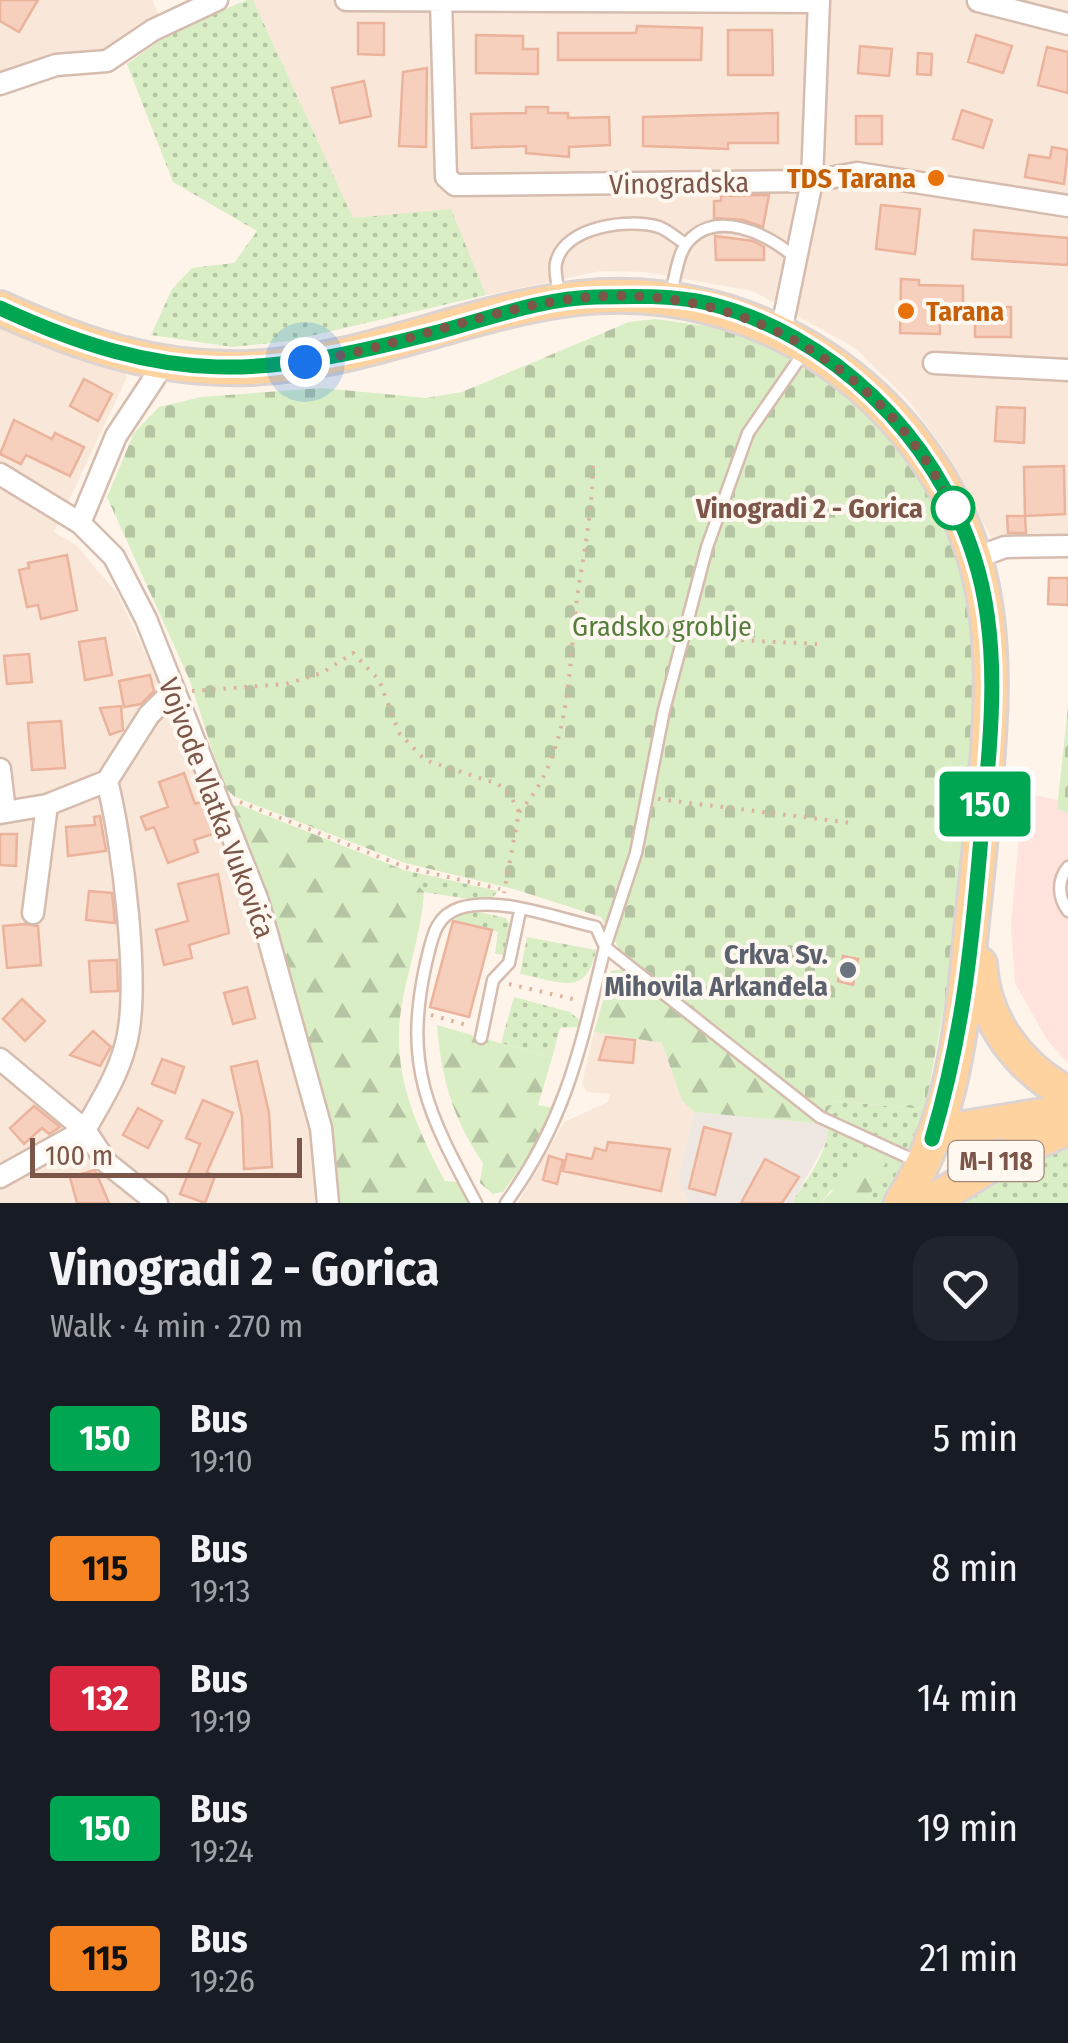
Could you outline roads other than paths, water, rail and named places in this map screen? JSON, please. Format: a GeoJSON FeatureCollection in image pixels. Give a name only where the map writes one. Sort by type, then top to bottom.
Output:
{"type":"FeatureCollection","features":[{"type":"Feature","properties":{"kind":"main road"},"geometry":{"type":"LineString","coordinates":[[0,308],[90,346],[163,365],[255,368],[328,358],[560,301],[669,298],[707,303],[794,339],[877,401],[917,445],[948,497],[974,558],[986,608],[991,682],[959,1045],[928,1151]]}},
{"type":"Feature","properties":{"kind":"main road"},"geometry":{"type":"LineString","coordinates":[[972,920],[982,991],[1002,1036],[1042,1076],[1068,1094]]}},
{"type":"Feature","properties":{"kind":"main road","name":"M-I 118"},"geometry":{"type":"LineString","coordinates":[[901,1203],[928,1151],[952,1130],[1068,1112]]}},
{"type":"Feature","properties":{"kind":"main road","name":"M-I 118"},"geometry":{"type":"LineString","coordinates":[[929,1203],[1010,1153],[1068,1128]]}},
{"type":"Feature","properties":{"kind":"street"},"geometry":{"type":"LineString","coordinates":[[0,84],[56,66],[107,61],[154,30],[217,0]]}},
{"type":"Feature","properties":{"kind":"street"},"geometry":{"type":"LineString","coordinates":[[346,0],[819,1],[812,181],[795,258],[794,339]]}},
{"type":"Feature","properties":{"kind":"street","name":"Vinogradska"},"geometry":{"type":"LineString","coordinates":[[441,1],[446,177],[454,185],[812,181],[857,173],[1068,206]]}},
{"type":"Feature","properties":{"kind":"street"},"geometry":{"type":"LineString","coordinates":[[978,1],[1068,24]]}},
{"type":"Feature","properties":{"kind":"street"},"geometry":{"type":"LineString","coordinates":[[934,363],[1068,370]]}},
{"type":"Feature","properties":{"kind":"street"},"geometry":{"type":"LineString","coordinates":[[80,524],[116,436],[163,365]]}},
{"type":"Feature","properties":{"kind":"street","name":"Vojvode Vlatka Vukovića"},"geometry":{"type":"LineString","coordinates":[[0,474],[80,524],[114,558],[146,620],[258,902],[321,1128],[328,1203]]}},
{"type":"Feature","properties":{"kind":"street"},"geometry":{"type":"LineString","coordinates":[[974,558],[1006,547],[1068,546]]}},
{"type":"Feature","properties":{"kind":"street"},"geometry":{"type":"LineString","coordinates":[[0,769],[3,812],[46,804],[107,780],[149,716],[172,692]]}},
{"type":"Feature","properties":{"kind":"street"},"geometry":{"type":"LineString","coordinates":[[0,1177],[85,1130],[126,1045],[130,1007],[120,834],[107,780]]}},
{"type":"Feature","properties":{"kind":"street"},"geometry":{"type":"LineString","coordinates":[[33,913],[46,804]]}},
{"type":"Feature","properties":{"kind":"street"},"geometry":{"type":"LineString","coordinates":[[0,1059],[85,1130],[108,1163],[157,1203]]}},
{"type":"Feature","properties":{"kind":"lane"},"geometry":{"type":"LineString","coordinates":[[560,301],[556,264],[566,244],[591,232],[629,223],[661,228],[686,244]]}},
{"type":"Feature","properties":{"kind":"lane"},"geometry":{"type":"LineString","coordinates":[[669,298],[686,244],[704,229],[752,228],[795,258]]}},
{"type":"Feature","properties":{"kind":"lane"},"geometry":{"type":"LineString","coordinates":[[506,1203],[549,1137],[567,1096],[648,798],[664,710],[708,548],[748,433],[794,339]]}},
{"type":"Feature","properties":{"kind":"lane"},"geometry":{"type":"LineString","coordinates":[[1068,867],[1060,885],[1061,902],[1068,911]]}},
{"type":"Feature","properties":{"kind":"lane"},"geometry":{"type":"LineString","coordinates":[[476,1203],[434,1125],[414,1045],[417,1010],[434,931],[442,917],[459,908],[503,907],[596,927],[605,947],[820,1117],[928,1151]]}},
{"type":"Feature","properties":{"kind":"lane"},"geometry":{"type":"LineString","coordinates":[[482,1034],[493,980],[509,963],[520,910]]}},
{"type":"Feature","properties":{"kind":"place","name":"TDS Tarana"},"geometry":{"type":"Point","coordinates":[936,178]}},
{"type":"Feature","properties":{"kind":"place","name":"Tarana"},"geometry":{"type":"Point","coordinates":[906,311]}},
{"type":"Feature","properties":{"kind":"place","name":"Vinogradi 2 - Gorica"},"geometry":{"type":"Point","coordinates":[953,508]}},
{"type":"Feature","properties":{"kind":"place","name":"Crkva Sv. Mihovila Arkanđela"},"geometry":{"type":"Point","coordinates":[848,970]}},
{"type":"Feature","properties":{"kind":"park label","name":"Gradsko groblje"},"geometry":{"type":"Point","coordinates":[662,626]}}]}
